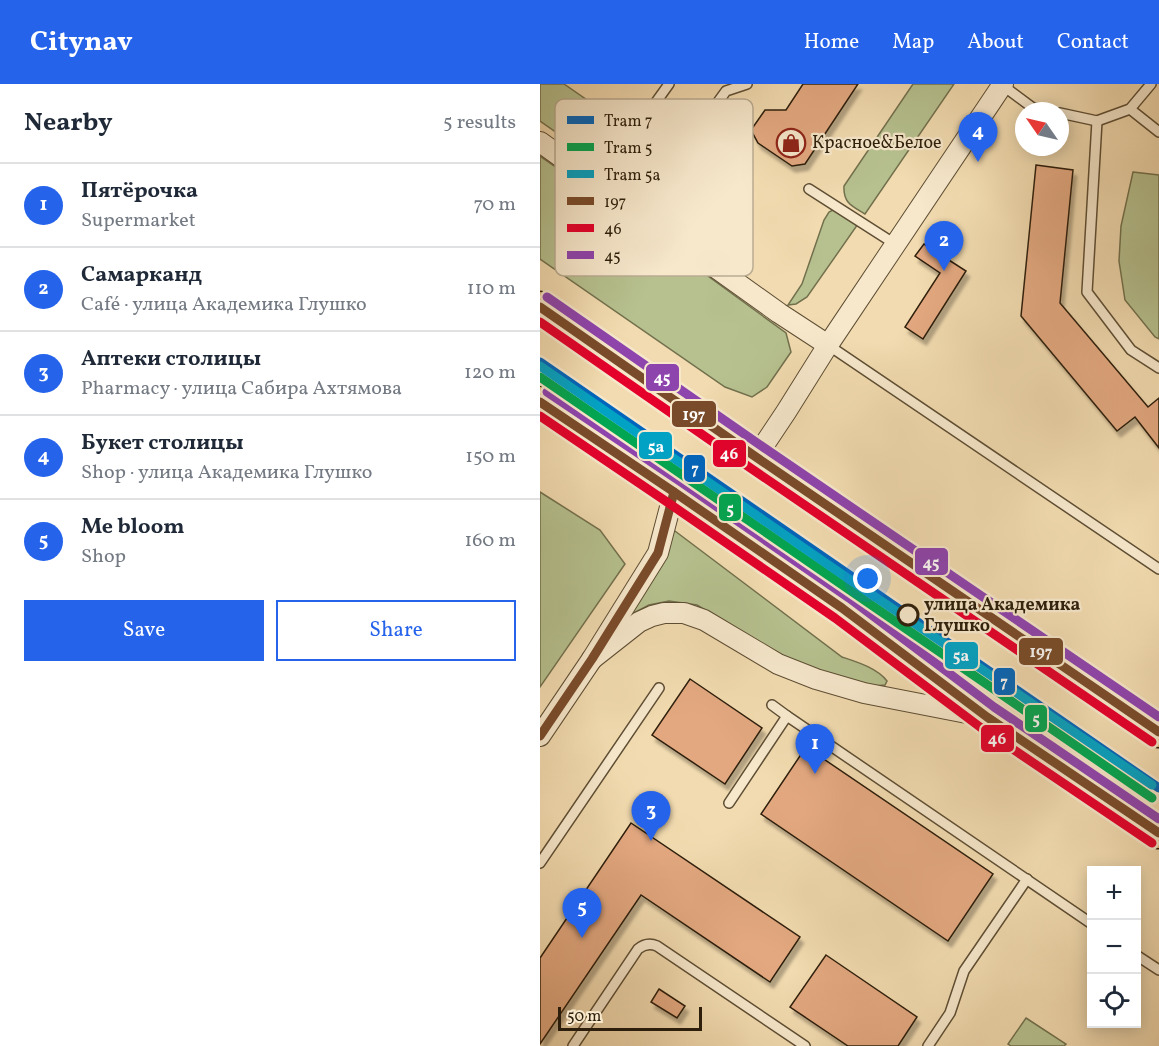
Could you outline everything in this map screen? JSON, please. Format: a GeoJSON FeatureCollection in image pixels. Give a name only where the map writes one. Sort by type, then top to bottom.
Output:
{"type":"FeatureCollection","features":[{"type":"Feature","properties":{"kind":"main road"},"geometry":{"type":"LineString","coordinates":[[540,307],[756,458],[1159,732]]}},
{"type":"Feature","properties":{"kind":"main road"},"geometry":{"type":"LineString","coordinates":[[540,402],[843,608],[987,717],[1159,833]]}},
{"type":"Feature","properties":{"kind":"street"},"geometry":{"type":"LineString","coordinates":[[756,458],[828,345],[1002,85]]}},
{"type":"Feature","properties":{"kind":"street"},"geometry":{"type":"LineString","coordinates":[[540,142],[555,153]]}},
{"type":"Feature","properties":{"kind":"street"},"geometry":{"type":"LineString","coordinates":[[726,276],[779,314],[828,345]]}},
{"type":"Feature","properties":{"kind":"street"},"geometry":{"type":"LineString","coordinates":[[540,736],[592,660],[658,553],[674,492]]}},
{"type":"Feature","properties":{"kind":"street"},"geometry":{"type":"LineString","coordinates":[[592,660],[639,622],[664,613],[684,613],[704,620],[778,664],[816,679],[864,693],[987,717]]}},
{"type":"Feature","properties":{"kind":"lane"},"geometry":{"type":"LineString","coordinates":[[658,99],[669,84]]}},
{"type":"Feature","properties":{"kind":"lane"},"geometry":{"type":"LineString","coordinates":[[720,99],[726,91],[747,84]]}},
{"type":"Feature","properties":{"kind":"lane"},"geometry":{"type":"LineString","coordinates":[[1069,115],[1097,121],[1130,109],[1151,84]]}},
{"type":"Feature","properties":{"kind":"lane"},"geometry":{"type":"LineString","coordinates":[[1002,85],[1025,102]]}},
{"type":"Feature","properties":{"kind":"lane"},"geometry":{"type":"LineString","coordinates":[[1130,109],[1159,132]]}},
{"type":"Feature","properties":{"kind":"lane"},"geometry":{"type":"LineString","coordinates":[[1097,121],[1088,292],[1131,350],[1159,368]]}},
{"type":"Feature","properties":{"kind":"lane"},"geometry":{"type":"LineString","coordinates":[[808,189],[895,244]]}},
{"type":"Feature","properties":{"kind":"lane"},"geometry":{"type":"LineString","coordinates":[[828,345],[1159,569]]}},
{"type":"Feature","properties":{"kind":"lane"},"geometry":{"type":"LineString","coordinates":[[540,863],[659,688]]}},
{"type":"Feature","properties":{"kind":"lane"},"geometry":{"type":"LineString","coordinates":[[771,705],[1087,921]]}},
{"type":"Feature","properties":{"kind":"lane"},"geometry":{"type":"LineString","coordinates":[[729,803],[787,716]]}},
{"type":"Feature","properties":{"kind":"lane"},"geometry":{"type":"LineString","coordinates":[[928,1046],[950,1013],[964,971],[1027,879]]}},
{"type":"Feature","properties":{"kind":"lane"},"geometry":{"type":"LineString","coordinates":[[573,1046],[638,949],[650,944],[657,946],[805,1046]]}},
{"type":"Feature","properties":{"kind":"lane"},"geometry":{"type":"LineString","coordinates":[[1141,958],[1159,970]]}},
{"type":"Feature","properties":{"kind":"green space"},"geometry":{"type":"Polygon","coordinates":[[[540,84],[564,84],[586,99],[555,99],[555,131],[540,121],[540,84]]]}},
{"type":"Feature","properties":{"kind":"green space"},"geometry":{"type":"Polygon","coordinates":[[[913,84],[954,84],[865,214],[847,200],[844,186],[913,84]]]}},
{"type":"Feature","properties":{"kind":"green space"},"geometry":{"type":"Polygon","coordinates":[[[540,156],[555,166],[555,269],[540,259],[540,156]]]}},
{"type":"Feature","properties":{"kind":"green space"},"geometry":{"type":"Polygon","coordinates":[[[1133,172],[1159,175],[1159,339],[1125,300],[1119,261],[1121,226],[1133,172]]]}},
{"type":"Feature","properties":{"kind":"green space"},"geometry":{"type":"Polygon","coordinates":[[[833,210],[839,211],[858,224],[807,297],[796,304],[788,305],[802,284],[824,220],[833,210]]]}},
{"type":"Feature","properties":{"kind":"green space"},"geometry":{"type":"Polygon","coordinates":[[[565,276],[708,276],[786,333],[791,352],[767,387],[752,397],[725,387],[565,276]]]}},
{"type":"Feature","properties":{"kind":"green space"},"geometry":{"type":"Polygon","coordinates":[[[540,492],[600,530],[625,564],[540,687],[540,492]]]}},
{"type":"Feature","properties":{"kind":"green space"},"geometry":{"type":"Polygon","coordinates":[[[671,528],[842,657],[878,672],[887,681],[885,685],[874,686],[808,672],[697,605],[669,601],[649,605],[628,616],[671,528]]]}},
{"type":"Feature","properties":{"kind":"green space"},"geometry":{"type":"Polygon","coordinates":[[[1026,1018],[1066,1044],[1064,1046],[1011,1046],[1008,1044],[1026,1018]]]}},
{"type":"Feature","properties":{"kind":"building"},"geometry":{"type":"Polygon","coordinates":[[[803,84],[858,84],[805,164],[792,166],[758,143],[753,134],[753,127],[765,110],[786,110],[803,84]]]}},
{"type":"Feature","properties":{"kind":"building"},"geometry":{"type":"Polygon","coordinates":[[[1036,165],[1073,170],[1060,303],[1148,407],[1159,398],[1159,448],[1135,417],[1117,431],[1021,316],[1036,165]]]}},
{"type":"Feature","properties":{"kind":"building"},"geometry":{"type":"Polygon","coordinates":[[[924,244],[966,271],[923,339],[905,327],[940,273],[915,256],[924,244]]]}},
{"type":"Feature","properties":{"kind":"building"},"geometry":{"type":"Polygon","coordinates":[[[690,679],[762,728],[725,784],[652,735],[690,679]]]}},
{"type":"Feature","properties":{"kind":"building"},"geometry":{"type":"Polygon","coordinates":[[[806,747],[993,874],[948,941],[761,814],[806,747]]]}},
{"type":"Feature","properties":{"kind":"building"},"geometry":{"type":"Polygon","coordinates":[[[631,823],[800,937],[770,982],[641,895],[540,1044],[540,958],[631,823]]]}},
{"type":"Feature","properties":{"kind":"building"},"geometry":{"type":"Polygon","coordinates":[[[826,955],[917,1017],[898,1046],[848,1046],[790,1007],[826,955]]]}},
{"type":"Feature","properties":{"kind":"building"},"geometry":{"type":"Polygon","coordinates":[[[659,989],[685,1006],[677,1018],[651,1002],[659,989]]]}},
{"type":"Feature","properties":{"kind":"tram line","name":"7"},"geometry":{"type":"LineString","coordinates":[[540,362],[1159,788]]}},
{"type":"Feature","properties":{"kind":"tram line","name":"5а"},"geometry":{"type":"LineString","coordinates":[[540,366],[1152,785]]}},
{"type":"Feature","properties":{"kind":"tram line","name":"5"},"geometry":{"type":"LineString","coordinates":[[540,377],[1152,798]]}},
{"type":"Feature","properties":{"kind":"transit line","name":"45"},"geometry":{"type":"LineString","coordinates":[[547,297],[1159,717]]}},
{"type":"Feature","properties":{"kind":"transit line","name":"197"},"geometry":{"type":"LineString","coordinates":[[540,307],[1159,732]]}},
{"type":"Feature","properties":{"kind":"transit line","name":"46"},"geometry":{"type":"LineString","coordinates":[[540,322],[1152,742]]}},
{"type":"Feature","properties":{"kind":"transit line","name":"45"},"geometry":{"type":"LineString","coordinates":[[547,392],[849,598],[994,707],[1159,819]]}},
{"type":"Feature","properties":{"kind":"transit line","name":"197"},"geometry":{"type":"LineString","coordinates":[[540,402],[842,608],[987,717],[1159,833]]}},
{"type":"Feature","properties":{"kind":"transit line","name":"46"},"geometry":{"type":"LineString","coordinates":[[540,416],[835,618],[980,727],[1152,843]]}},
{"type":"Feature","properties":{"kind":"transit line","name":"197"},"geometry":{"type":"LineString","coordinates":[[540,736],[592,659],[658,553],[674,492]]}},
{"type":"Feature","properties":{"kind":"place","name":"Красное&Белое"},"geometry":{"type":"Point","coordinates":[791,143]}},
{"type":"Feature","properties":{"kind":"place","name":"Букет столицы"},"geometry":{"type":"Point","coordinates":[978,162]}},
{"type":"Feature","properties":{"kind":"place","name":"Самарканд"},"geometry":{"type":"Point","coordinates":[944,271]}},
{"type":"Feature","properties":{"kind":"place","name":"улица Академика Глушко"},"geometry":{"type":"Point","coordinates":[908,615]}},
{"type":"Feature","properties":{"kind":"place","name":"Пятёрочка"},"geometry":{"type":"Point","coordinates":[815,774]}},
{"type":"Feature","properties":{"kind":"place","name":"Аптеки столицы"},"geometry":{"type":"Point","coordinates":[651,841]}},
{"type":"Feature","properties":{"kind":"place","name":"Me bloom"},"geometry":{"type":"Point","coordinates":[582,938]}}]}
